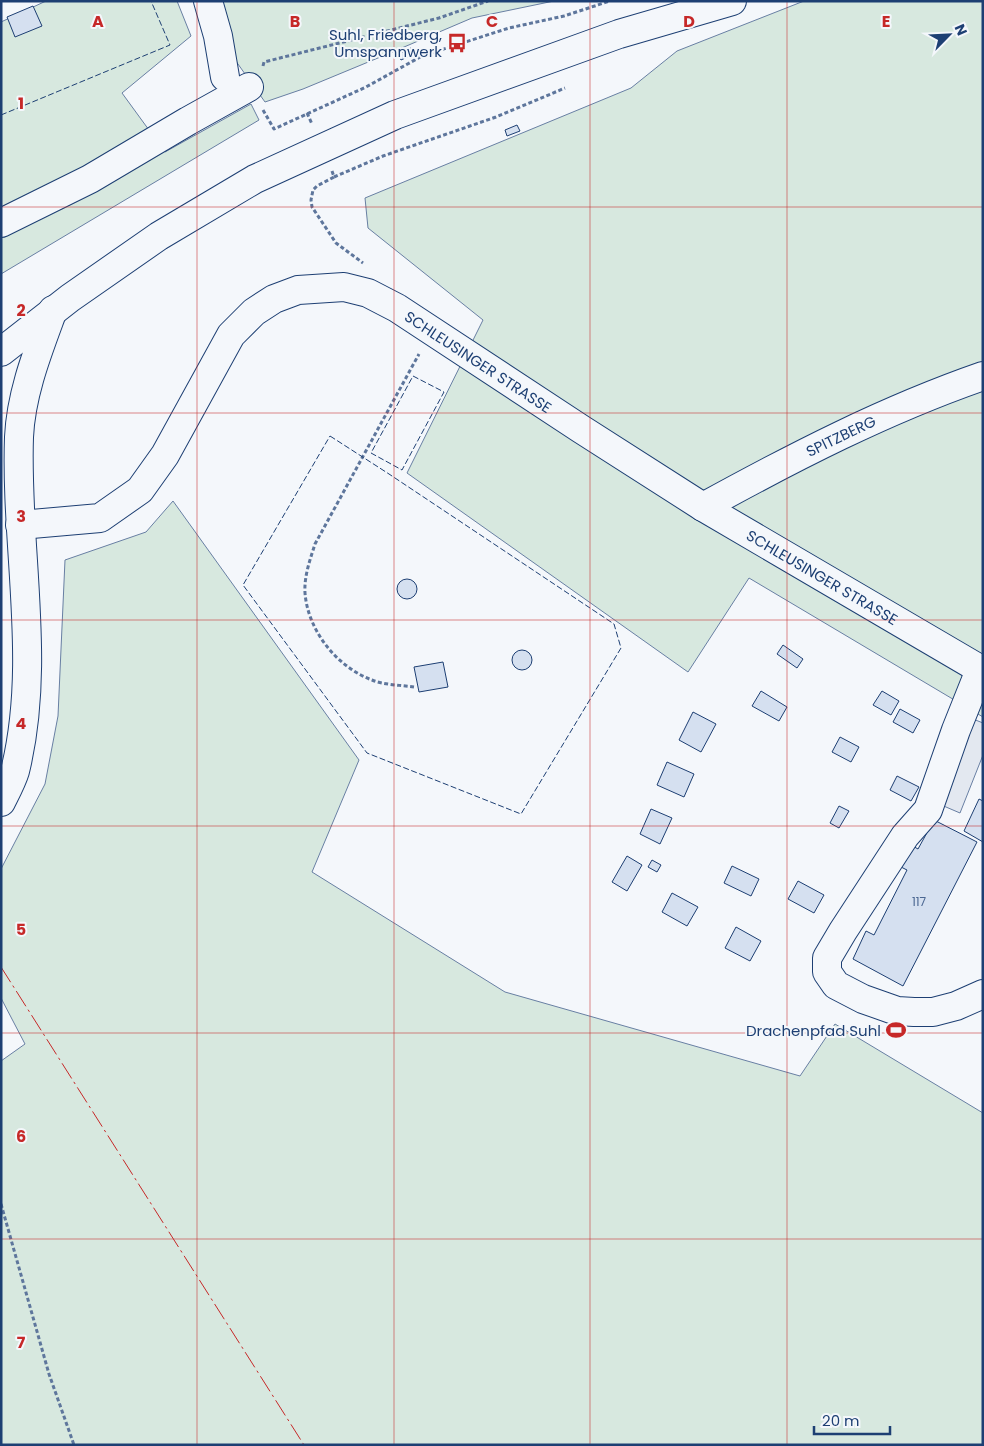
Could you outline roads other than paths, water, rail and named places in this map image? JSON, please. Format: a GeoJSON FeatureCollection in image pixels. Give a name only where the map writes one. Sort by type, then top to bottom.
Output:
{"type":"FeatureCollection","features":[{"type":"Feature","properties":{"kind":"main road"},"geometry":{"type":"LineString","coordinates":[[208,1],[218,36],[224,77]]}},
{"type":"Feature","properties":{"kind":"main road"},"geometry":{"type":"LineString","coordinates":[[1,352],[53,310],[159,236],[255,179],[395,115],[619,34],[732,1]]}},
{"type":"Feature","properties":{"kind":"main road"},"geometry":{"type":"LineString","coordinates":[[1,223],[90,179],[188,121],[249,88]]}},
{"type":"Feature","properties":{"kind":"main road","name":"SCHLEUSINGER STRASSE"},"geometry":{"type":"LineString","coordinates":[[20,512],[100,518],[140,490],[165,455],[231,335],[254,312],[274,299],[298,290],[344,287],[368,293],[397,308],[703,506],[981,670]]}},
{"type":"Feature","properties":{"kind":"main road"},"geometry":{"type":"LineString","coordinates":[[1,802],[15,772],[26,706],[27,641],[20,512],[19,436],[24,398],[33,364],[53,310]]}},
{"type":"Feature","properties":{"kind":"main road","name":"SPITZBERG"},"geometry":{"type":"LineString","coordinates":[[703,506],[806,451],[936,392],[983,376]]}},
{"type":"Feature","properties":{"kind":"main road"},"geometry":{"type":"LineString","coordinates":[[1,465],[8,473],[20,512]]}},
{"type":"Feature","properties":{"kind":"main road"},"geometry":{"type":"LineString","coordinates":[[981,670],[956,730],[928,810],[905,836],[843,931],[827,958],[827,972],[836,986],[863,999],[897,1011],[933,1012],[956,1006],[983,994]]}},
{"type":"Feature","properties":{"kind":"place","name":"Suhl, Friedberg, Umspannwerk"},"geometry":{"type":"Point","coordinates":[457,43]}},
{"type":"Feature","properties":{"kind":"place","name":"Drachenpfad Suhl"},"geometry":{"type":"Point","coordinates":[896,1030]}}]}
